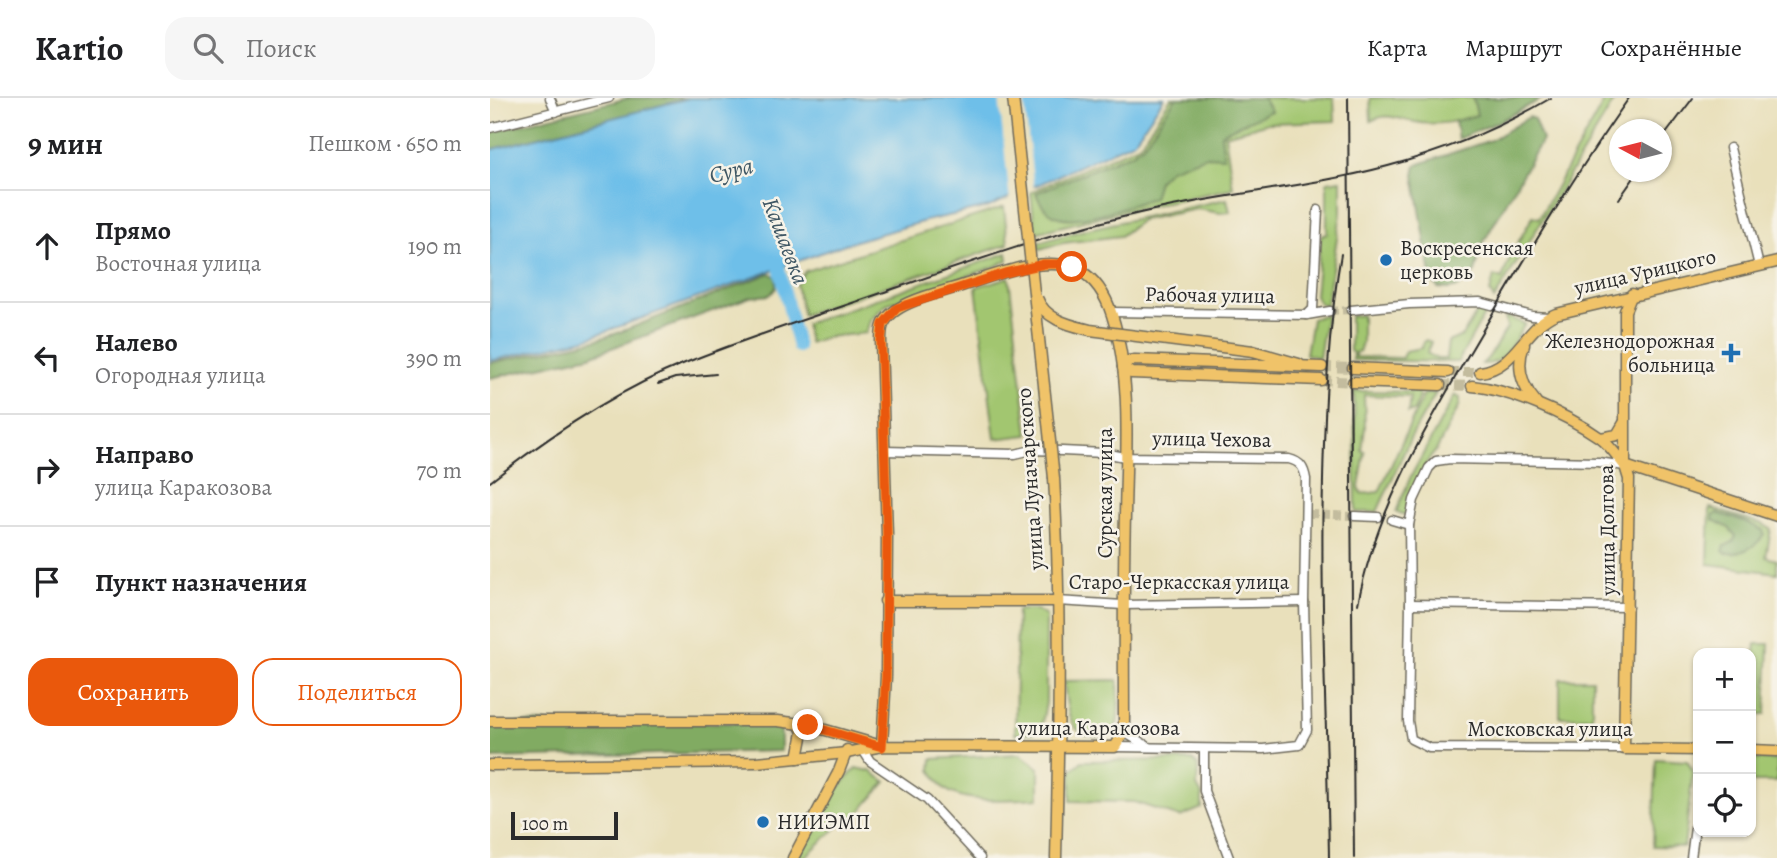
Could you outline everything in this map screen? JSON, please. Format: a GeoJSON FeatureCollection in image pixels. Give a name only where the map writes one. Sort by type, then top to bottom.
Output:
{"type":"FeatureCollection","features":[{"type":"Feature","properties":{"kind":"main road","name":"улица Луначарского"},"geometry":{"type":"LineString","coordinates":[[1013,98],[1054,478],[1058,747],[1056,858]]}},
{"type":"Feature","properties":{"kind":"main road","name":"улица Урицкого"},"geometry":{"type":"LineString","coordinates":[[1530,335],[1549,317],[1632,294],[1777,262]]}},
{"type":"Feature","properties":{"kind":"main road","name":"Сурская улица"},"geometry":{"type":"LineString","coordinates":[[884,452],[881,341],[883,324],[897,308],[1005,273],[1044,264],[1065,264],[1088,276],[1100,289],[1112,312],[1125,392],[1124,732]]}},
{"type":"Feature","properties":{"kind":"main road"},"geometry":{"type":"LineString","coordinates":[[1033,288],[1039,304],[1051,316],[1064,323],[1090,330],[1253,351],[1285,358],[1306,367]]}},
{"type":"Feature","properties":{"kind":"main road","name":"улица Долгова"},"geometry":{"type":"LineString","coordinates":[[1624,749],[1629,479],[1625,466],[1625,311],[1632,294]]}},
{"type":"Feature","properties":{"kind":"main road"},"geometry":{"type":"LineString","coordinates":[[1610,300],[1619,302],[1625,311]]}},
{"type":"Feature","properties":{"kind":"main road"},"geometry":{"type":"LineString","coordinates":[[1480,372],[1500,366],[1530,335]]}},
{"type":"Feature","properties":{"kind":"main road"},"geometry":{"type":"LineString","coordinates":[[1530,335],[1522,348],[1521,371],[1528,392],[1537,404]]}},
{"type":"Feature","properties":{"kind":"main road"},"geometry":{"type":"LineString","coordinates":[[1120,351],[1135,360]]}},
{"type":"Feature","properties":{"kind":"main road"},"geometry":{"type":"LineString","coordinates":[[1321,380],[1131,373],[1123,367],[1128,361],[1135,360],[1322,367]]}},
{"type":"Feature","properties":{"kind":"main road"},"geometry":{"type":"LineString","coordinates":[[1353,368],[1448,372]]}},
{"type":"Feature","properties":{"kind":"main road"},"geometry":{"type":"LineString","coordinates":[[1125,392],[1131,382],[1146,373]]}},
{"type":"Feature","properties":{"kind":"main road"},"geometry":{"type":"LineString","coordinates":[[1353,382],[1440,385]]}},
{"type":"Feature","properties":{"kind":"main road"},"geometry":{"type":"LineString","coordinates":[[1472,386],[1491,388],[1537,404],[1604,441],[1625,466],[1777,516]]}},
{"type":"Feature","properties":{"kind":"main road"},"geometry":{"type":"LineString","coordinates":[[1604,441],[1616,435],[1625,423]]}},
{"type":"Feature","properties":{"kind":"main road"},"geometry":{"type":"LineString","coordinates":[[882,747],[886,676],[887,534],[884,452]]}},
{"type":"Feature","properties":{"kind":"main road","name":"Старо-Черкасская улица"},"geometry":{"type":"LineString","coordinates":[[885,601],[1057,601]]}},
{"type":"Feature","properties":{"kind":"main road","name":"улица Каракозова"},"geometry":{"type":"LineString","coordinates":[[490,721],[747,720],[799,723],[882,747]]}},
{"type":"Feature","properties":{"kind":"main road"},"geometry":{"type":"LineString","coordinates":[[798,758],[803,732],[799,723]]}},
{"type":"Feature","properties":{"kind":"main road"},"geometry":{"type":"LineString","coordinates":[[1115,747],[1124,732]]}},
{"type":"Feature","properties":{"kind":"main road"},"geometry":{"type":"LineString","coordinates":[[795,858],[839,771],[848,744],[846,736]]}},
{"type":"Feature","properties":{"kind":"main road","name":"улица Каракозова"},"geometry":{"type":"LineString","coordinates":[[490,765],[757,762],[882,747],[1115,747]]}},
{"type":"Feature","properties":{"kind":"main road","name":"Московская улица"},"geometry":{"type":"LineString","coordinates":[[1624,749],[1693,750]]}},
{"type":"Feature","properties":{"kind":"main road"},"geometry":{"type":"LineString","coordinates":[[1756,750],[1777,751]]}},
{"type":"Feature","properties":{"kind":"street"},"geometry":{"type":"LineString","coordinates":[[550,98],[556,111]]}},
{"type":"Feature","properties":{"kind":"street"},"geometry":{"type":"LineString","coordinates":[[490,128],[609,98]]}},
{"type":"Feature","properties":{"kind":"street"},"geometry":{"type":"LineString","coordinates":[[1730,148],[1759,266]]}},
{"type":"Feature","properties":{"kind":"street"},"geometry":{"type":"LineString","coordinates":[[1307,315],[1313,309],[1318,210]]}},
{"type":"Feature","properties":{"kind":"street"},"geometry":{"type":"LineString","coordinates":[[1351,310],[1409,304],[1488,303],[1532,316],[1549,317]]}},
{"type":"Feature","properties":{"kind":"street","name":"Рабочая улица"},"geometry":{"type":"LineString","coordinates":[[1112,312],[1307,315],[1330,311]]}},
{"type":"Feature","properties":{"kind":"street"},"geometry":{"type":"LineString","coordinates":[[1598,461],[1604,457],[1604,441]]}},
{"type":"Feature","properties":{"kind":"street","name":"улица Чехова"},"geometry":{"type":"LineString","coordinates":[[884,452],[1015,454],[1032,450],[1104,453],[1125,457],[1298,461],[1306,479],[1304,602]]}},
{"type":"Feature","properties":{"kind":"street"},"geometry":{"type":"LineString","coordinates":[[1625,466],[1598,461],[1436,461],[1429,468],[1414,500],[1409,525],[1410,604],[1628,607]]}},
{"type":"Feature","properties":{"kind":"street"},"geometry":{"type":"LineString","coordinates":[[1354,516],[1378,517]]}},
{"type":"Feature","properties":{"kind":"street"},"geometry":{"type":"LineString","coordinates":[[1392,520],[1409,525]]}},
{"type":"Feature","properties":{"kind":"street","name":"Старо-Черкасская улица"},"geometry":{"type":"LineString","coordinates":[[1057,601],[1123,605],[1304,602]]}},
{"type":"Feature","properties":{"kind":"street","name":"улица Каракозова"},"geometry":{"type":"LineString","coordinates":[[1115,747],[1204,749],[1290,748],[1299,745],[1307,730],[1304,602]]}},
{"type":"Feature","properties":{"kind":"street","name":"Московская улица"},"geometry":{"type":"LineString","coordinates":[[1410,604],[1408,731],[1411,739],[1429,748],[1624,749]]}},
{"type":"Feature","properties":{"kind":"street"},"geometry":{"type":"LineString","coordinates":[[1124,732],[1150,747]]}},
{"type":"Feature","properties":{"kind":"street"},"geometry":{"type":"LineString","coordinates":[[1204,749],[1204,791],[1229,858]]}},
{"type":"Feature","properties":{"kind":"street"},"geometry":{"type":"LineString","coordinates":[[863,750],[870,761],[928,800],[980,858]]}},
{"type":"Feature","properties":{"kind":"street"},"geometry":{"type":"LineString","coordinates":[[1691,858],[1694,837]]}},
{"type":"Feature","properties":{"kind":"green space"},"geometry":{"type":"Polygon","coordinates":[[[629,98],[689,98],[490,150],[490,132],[629,98]]]}},
{"type":"Feature","properties":{"kind":"green space"},"geometry":{"type":"Polygon","coordinates":[[[1171,98],[1334,98],[1335,121],[1268,123],[1225,135],[1233,188],[1035,233],[1031,192],[1139,145],[1171,98]]]}},
{"type":"Feature","properties":{"kind":"green space"},"geometry":{"type":"Polygon","coordinates":[[[1176,98],[1263,98],[1271,111],[1221,135],[1224,157],[1206,156],[1170,169],[1158,181],[1153,198],[1080,218],[1059,217],[1045,208],[1036,193],[1132,153],[1143,145],[1176,98]]]}},
{"type":"Feature","properties":{"kind":"green space"},"geometry":{"type":"Polygon","coordinates":[[[1370,98],[1473,98],[1478,115],[1438,123],[1388,117],[1371,121],[1370,98]]]}},
{"type":"Feature","properties":{"kind":"green space"},"geometry":{"type":"Polygon","coordinates":[[[1473,98],[1543,98],[1458,139],[1455,121],[1477,115],[1473,98]]]}},
{"type":"Feature","properties":{"kind":"green space"},"geometry":{"type":"Polygon","coordinates":[[[1606,98],[1616,98],[1494,300],[1490,292],[1494,276],[1502,279],[1511,255],[1533,216],[1539,218],[1606,98]]]}},
{"type":"Feature","properties":{"kind":"green space"},"geometry":{"type":"Polygon","coordinates":[[[1529,117],[1534,119],[1542,140],[1483,243],[1475,272],[1459,287],[1438,288],[1432,281],[1414,175],[1416,165],[1491,140],[1529,117]]]}},
{"type":"Feature","properties":{"kind":"green space"},"geometry":{"type":"Polygon","coordinates":[[[1341,180],[1341,213],[1326,306],[1319,303],[1315,295],[1321,235],[1327,234],[1327,182],[1341,180]]]}},
{"type":"Feature","properties":{"kind":"green space"},"geometry":{"type":"Polygon","coordinates":[[[1227,199],[1230,212],[1197,209],[1142,220],[1120,236],[1063,243],[1039,249],[1037,243],[1088,229],[1227,199]]]}},
{"type":"Feature","properties":{"kind":"green space"},"geometry":{"type":"Polygon","coordinates":[[[1004,207],[1008,244],[803,315],[796,285],[805,271],[1004,207]]]}},
{"type":"Feature","properties":{"kind":"green space"},"geometry":{"type":"Polygon","coordinates":[[[1007,253],[1008,260],[996,266],[886,304],[870,320],[866,333],[827,337],[809,343],[805,324],[1007,253]]]}},
{"type":"Feature","properties":{"kind":"green space"},"geometry":{"type":"Polygon","coordinates":[[[770,273],[776,277],[776,288],[770,295],[750,297],[590,356],[490,378],[490,363],[592,341],[620,332],[770,273]]]}},
{"type":"Feature","properties":{"kind":"green space"},"geometry":{"type":"Polygon","coordinates":[[[1009,277],[1028,435],[995,439],[976,287],[1009,277]]]}},
{"type":"Feature","properties":{"kind":"green space"},"geometry":{"type":"Polygon","coordinates":[[[1480,308],[1488,308],[1458,362],[1352,360],[1350,316],[1362,315],[1362,342],[1355,357],[1402,358],[1405,351],[1422,348],[1426,340],[1431,342],[1427,353],[1437,359],[1446,359],[1448,342],[1462,336],[1480,308]]]}},
{"type":"Feature","properties":{"kind":"green space"},"geometry":{"type":"Polygon","coordinates":[[[1326,314],[1319,358],[1306,354],[1312,319],[1326,314]]]}},
{"type":"Feature","properties":{"kind":"green space"},"geometry":{"type":"Polygon","coordinates":[[[1505,316],[1525,324],[1503,356],[1490,364],[1482,364],[1507,328],[1505,316]]]}},
{"type":"Feature","properties":{"kind":"green space"},"geometry":{"type":"Polygon","coordinates":[[[1354,391],[1417,392],[1419,396],[1414,411],[1408,413],[1410,397],[1364,395],[1365,427],[1362,451],[1365,452],[1359,487],[1361,494],[1379,492],[1424,394],[1436,393],[1410,439],[1377,512],[1356,512],[1354,391]]]}},
{"type":"Feature","properties":{"kind":"green space"},"geometry":{"type":"Polygon","coordinates":[[[1455,395],[1460,398],[1460,404],[1437,449],[1427,462],[1406,515],[1396,512],[1410,478],[1455,395]]]}},
{"type":"Feature","properties":{"kind":"green space"},"geometry":{"type":"Polygon","coordinates":[[[1710,508],[1771,529],[1766,557],[1777,560],[1777,573],[1708,564],[1710,508]]]}},
{"type":"Feature","properties":{"kind":"green space"},"geometry":{"type":"Polygon","coordinates":[[[1717,513],[1744,521],[1763,530],[1764,535],[1747,549],[1726,553],[1723,551],[1725,546],[1733,542],[1736,536],[1729,528],[1713,520],[1717,513]]]}},
{"type":"Feature","properties":{"kind":"green space"},"geometry":{"type":"Polygon","coordinates":[[[1017,610],[1037,610],[1046,616],[1046,703],[1042,723],[1034,733],[1015,734],[1017,610]]]}},
{"type":"Feature","properties":{"kind":"green space"},"geometry":{"type":"Polygon","coordinates":[[[1756,644],[1769,644],[1766,714],[1756,714],[1756,644]]]}},
{"type":"Feature","properties":{"kind":"green space"},"geometry":{"type":"Polygon","coordinates":[[[1560,679],[1592,679],[1592,717],[1560,717],[1560,679]]]}},
{"type":"Feature","properties":{"kind":"green space"},"geometry":{"type":"Polygon","coordinates":[[[1118,680],[1115,729],[1104,737],[1089,736],[1081,732],[1070,719],[1064,681],[1118,680]]]}},
{"type":"Feature","properties":{"kind":"green space"},"geometry":{"type":"Polygon","coordinates":[[[490,723],[744,723],[781,727],[781,751],[490,758],[490,723]]]}},
{"type":"Feature","properties":{"kind":"green space"},"geometry":{"type":"Polygon","coordinates":[[[1020,754],[1039,768],[1039,798],[990,800],[964,797],[944,788],[931,770],[932,759],[1020,754]]]}},
{"type":"Feature","properties":{"kind":"green space"},"geometry":{"type":"Polygon","coordinates":[[[1656,759],[1687,761],[1693,771],[1684,847],[1653,846],[1656,759]]]}},
{"type":"Feature","properties":{"kind":"green space"},"geometry":{"type":"Polygon","coordinates":[[[1756,759],[1777,760],[1777,782],[1756,782],[1756,759]]]}},
{"type":"Feature","properties":{"kind":"green space"},"geometry":{"type":"Polygon","coordinates":[[[1192,760],[1198,765],[1197,786],[1202,795],[1202,808],[1180,817],[1134,802],[1071,801],[1071,771],[1082,761],[1192,760]]]}},
{"type":"Feature","properties":{"kind":"green space"},"geometry":{"type":"Polygon","coordinates":[[[856,768],[870,771],[886,782],[857,815],[839,825],[804,858],[800,858],[798,855],[827,801],[856,768]]]}},
{"type":"Feature","properties":{"kind":"water","name":"Сура"},"geometry":{"type":"Polygon","coordinates":[[[689,98],[1164,98],[1134,141],[989,207],[925,221],[845,244],[585,339],[490,361],[490,150],[689,98]]]}},
{"type":"Feature","properties":{"kind":"pier"},"geometry":{"type":"Polygon","coordinates":[[[999,98],[1024,98],[1034,190],[1010,201],[999,98]]]}},
{"type":"Feature","properties":{"kind":"waterway","name":"Кашаевка"},"geometry":{"type":"LineString","coordinates":[[772,253],[779,267],[798,347]]}},
{"type":"Feature","properties":{"kind":"tunnel"},"geometry":{"type":"LineString","coordinates":[[1330,311],[1351,310]]}},
{"type":"Feature","properties":{"kind":"tunnel"},"geometry":{"type":"LineString","coordinates":[[1322,367],[1353,368]]}},
{"type":"Feature","properties":{"kind":"tunnel"},"geometry":{"type":"LineString","coordinates":[[1448,372],[1480,372]]}},
{"type":"Feature","properties":{"kind":"tunnel"},"geometry":{"type":"LineString","coordinates":[[1321,380],[1353,382]]}},
{"type":"Feature","properties":{"kind":"tunnel"},"geometry":{"type":"LineString","coordinates":[[1440,385],[1472,386]]}},
{"type":"Feature","properties":{"kind":"tunnel"},"geometry":{"type":"LineString","coordinates":[[1310,514],[1354,516]]}},
{"type":"Feature","properties":{"kind":"railway"},"geometry":{"type":"LineString","coordinates":[[1348,98],[1354,858]]}},
{"type":"Feature","properties":{"kind":"railway"},"geometry":{"type":"LineString","coordinates":[[490,482],[559,432],[633,387],[685,363],[787,325],[991,255],[1093,224],[1191,202],[1332,179],[1409,160],[1472,138],[1551,98]]}},
{"type":"Feature","properties":{"kind":"railway"},"geometry":{"type":"LineString","coordinates":[[1358,604],[1378,533],[1407,465],[1425,431],[1552,215],[1629,98]]}},
{"type":"Feature","properties":{"kind":"railway"},"geometry":{"type":"LineString","coordinates":[[1672,126],[1693,98]]}},
{"type":"Feature","properties":{"kind":"railway"},"geometry":{"type":"LineString","coordinates":[[1619,199],[1631,182]]}},
{"type":"Feature","properties":{"kind":"railway"},"geometry":{"type":"LineString","coordinates":[[1329,858],[1323,496],[1329,349],[1341,254]]}},
{"type":"Feature","properties":{"kind":"railway"},"geometry":{"type":"LineString","coordinates":[[658,384],[675,378],[716,374]]}},
{"type":"Feature","properties":{"kind":"place","name":"Воскресенская церковь"},"geometry":{"type":"Point","coordinates":[1386,260]}},
{"type":"Feature","properties":{"kind":"place","name":"Железнодорожная больница"},"geometry":{"type":"Point","coordinates":[1731,353]}},
{"type":"Feature","properties":{"kind":"place","name":"НИИЭМП"},"geometry":{"type":"Point","coordinates":[763,822]}},
{"type":"Feature","properties":{"kind":"route"},"geometry":{"type":"LineString","coordinates":[[808,725],[882,747],[886,676],[887,534],[881,341],[883,324],[897,308],[1005,273],[1044,264],[1065,264],[1072,267]]}}]}
